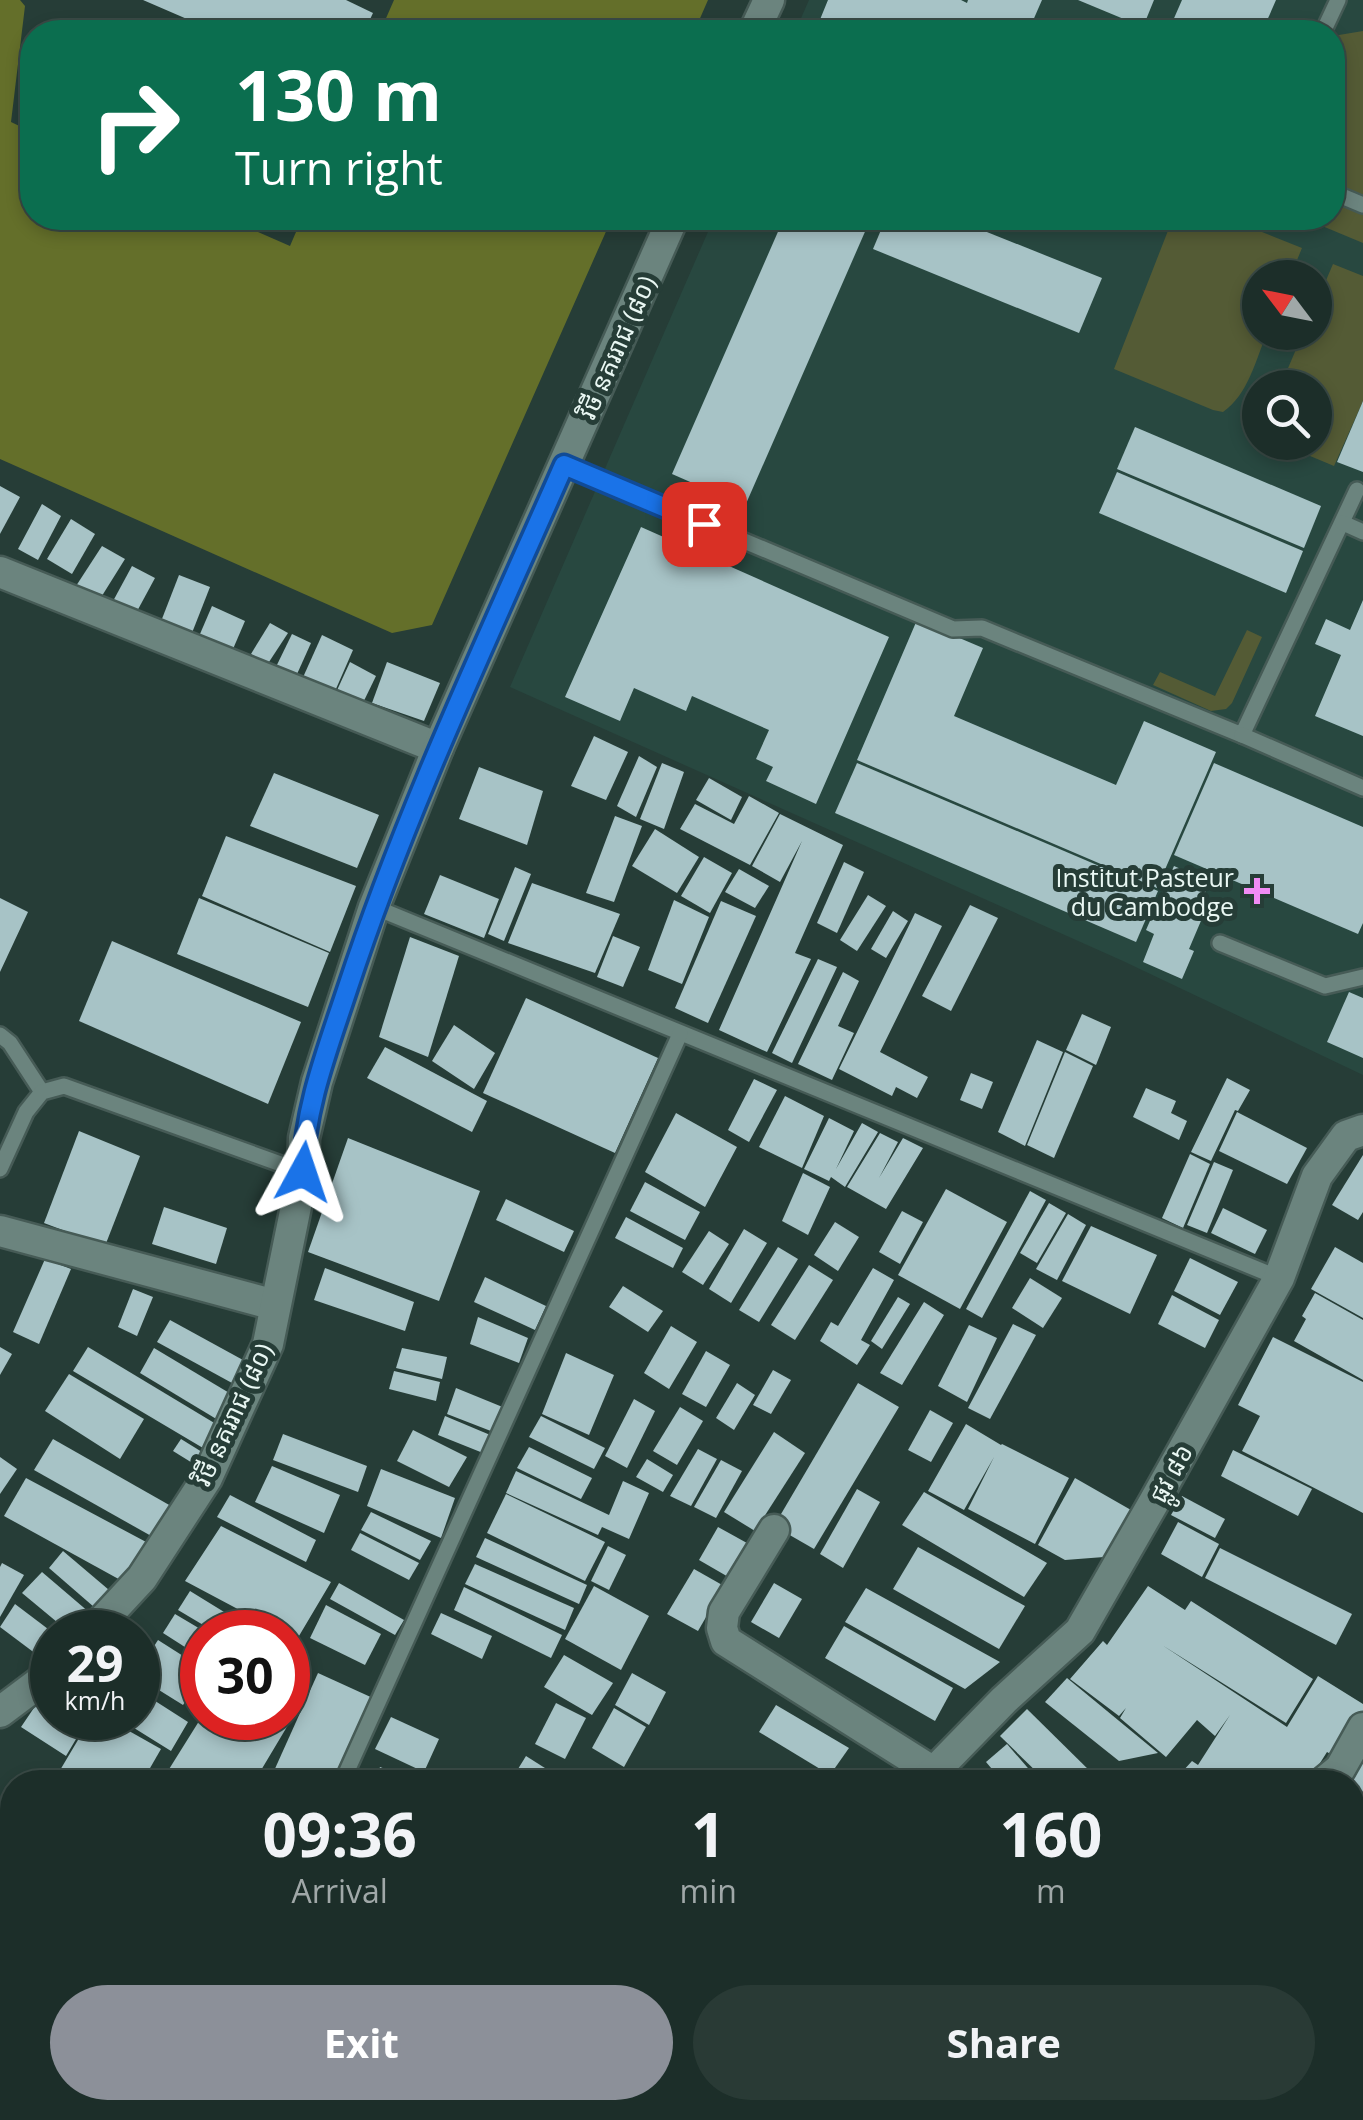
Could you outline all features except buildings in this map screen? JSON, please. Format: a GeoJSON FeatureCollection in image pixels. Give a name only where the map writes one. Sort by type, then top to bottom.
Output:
{"type":"FeatureCollection","features":[{"type":"Feature","properties":{"kind":"street","name":"វិថី នគររាជ (៨០)"},"geometry":{"type":"LineString","coordinates":[[112,1610],[142,1578],[207,1478],[268,1344],[317,1082],[374,908],[438,748],[668,230]]}},
{"type":"Feature","properties":{"kind":"street"},"geometry":{"type":"LineString","coordinates":[[0,572],[438,748]]}},
{"type":"Feature","properties":{"kind":"street","name":"ផ្លូវ ៨៦"},"geometry":{"type":"LineString","coordinates":[[937,1770],[1004,1700],[1080,1631],[1279,1278],[1317,1176],[1346,1136],[1363,1130]]}},
{"type":"Feature","properties":{"kind":"street"},"geometry":{"type":"LineString","coordinates":[[0,1231],[275,1305]]}},
{"type":"Feature","properties":{"kind":"street"},"geometry":{"type":"LineString","coordinates":[[774,1530],[724,1612],[722,1628],[726,1641],[917,1770]]}},
{"type":"Feature","properties":{"kind":"street"},"geometry":{"type":"LineString","coordinates":[[0,1712],[30,1689]]}},
{"type":"Feature","properties":{"kind":"street"},"geometry":{"type":"LineString","coordinates":[[1339,1770],[1363,1728]]}},
{"type":"Feature","properties":{"kind":"lane"},"geometry":{"type":"LineString","coordinates":[[564,465],[954,630],[982,628],[1363,788]]}},
{"type":"Feature","properties":{"kind":"lane"},"geometry":{"type":"LineString","coordinates":[[1242,735],[1358,490]]}},
{"type":"Feature","properties":{"kind":"lane"},"geometry":{"type":"LineString","coordinates":[[1343,523],[1363,532]]}},
{"type":"Feature","properties":{"kind":"lane"},"geometry":{"type":"LineString","coordinates":[[374,908],[1279,1278]]}},
{"type":"Feature","properties":{"kind":"lane"},"geometry":{"type":"LineString","coordinates":[[1220,943],[1325,986],[1363,978]]}},
{"type":"Feature","properties":{"kind":"lane"},"geometry":{"type":"LineString","coordinates":[[347,1770],[680,1034]]}},
{"type":"Feature","properties":{"kind":"lane"},"geometry":{"type":"LineString","coordinates":[[0,1036],[10,1043],[42,1092]]}},
{"type":"Feature","properties":{"kind":"lane"},"geometry":{"type":"LineString","coordinates":[[0,1169],[26,1112],[42,1092],[64,1086],[303,1172]]}},
{"type":"Feature","properties":{"kind":"shaded area"},"geometry":{"type":"Polygon","coordinates":[[[809,0],[1363,0],[1363,1075],[1123,961],[510,687],[709,230],[1345,230],[1345,20],[800,20],[809,0]]]}},
{"type":"Feature","properties":{"kind":"shaded area"},"geometry":{"type":"Polygon","coordinates":[[[1363,31],[1363,243],[1332,230],[1345,230],[1345,34],[1363,31]]]}},
{"type":"Feature","properties":{"kind":"shaded area"},"geometry":{"type":"Polygon","coordinates":[[[1168,230],[1257,230],[1302,248],[1297,260],[1242,260],[1242,350],[1261,350],[1253,370],[1242,370],[1242,391],[1232,405],[1223,412],[1114,369],[1168,230]]]}},
{"type":"Feature","properties":{"kind":"shaded area"},"geometry":{"type":"Polygon","coordinates":[[[1332,266],[1363,276],[1363,401],[1334,466],[1320,460],[1332,460],[1332,370],[1287,370],[1296,350],[1332,350],[1332,266]]]}},
{"type":"Feature","properties":{"kind":"shaded area"},"geometry":{"type":"Polygon","coordinates":[[[1247,630],[1262,637],[1226,709],[1211,711],[1153,685],[1160,672],[1215,696],[1247,630]]]}},
{"type":"Feature","properties":{"kind":"green space"},"geometry":{"type":"Polygon","coordinates":[[[0,0],[20,0],[25,6],[23,20],[20,20],[11,122],[20,126],[20,230],[253,230],[290,246],[297,230],[607,230],[432,625],[392,633],[0,459],[0,0]]]}},
{"type":"Feature","properties":{"kind":"green space"},"geometry":{"type":"Polygon","coordinates":[[[394,0],[708,0],[699,20],[385,20],[394,0]]]}},
{"type":"Feature","properties":{"kind":"place","name":"Institut Pasteur du Cambodge"},"geometry":{"type":"Point","coordinates":[1257,891]}},
{"type":"Feature","properties":{"kind":"route"},"geometry":{"type":"LineString","coordinates":[[303,1172],[304,1138],[317,1082],[374,908],[438,748],[564,465],[704,524]]}}]}
